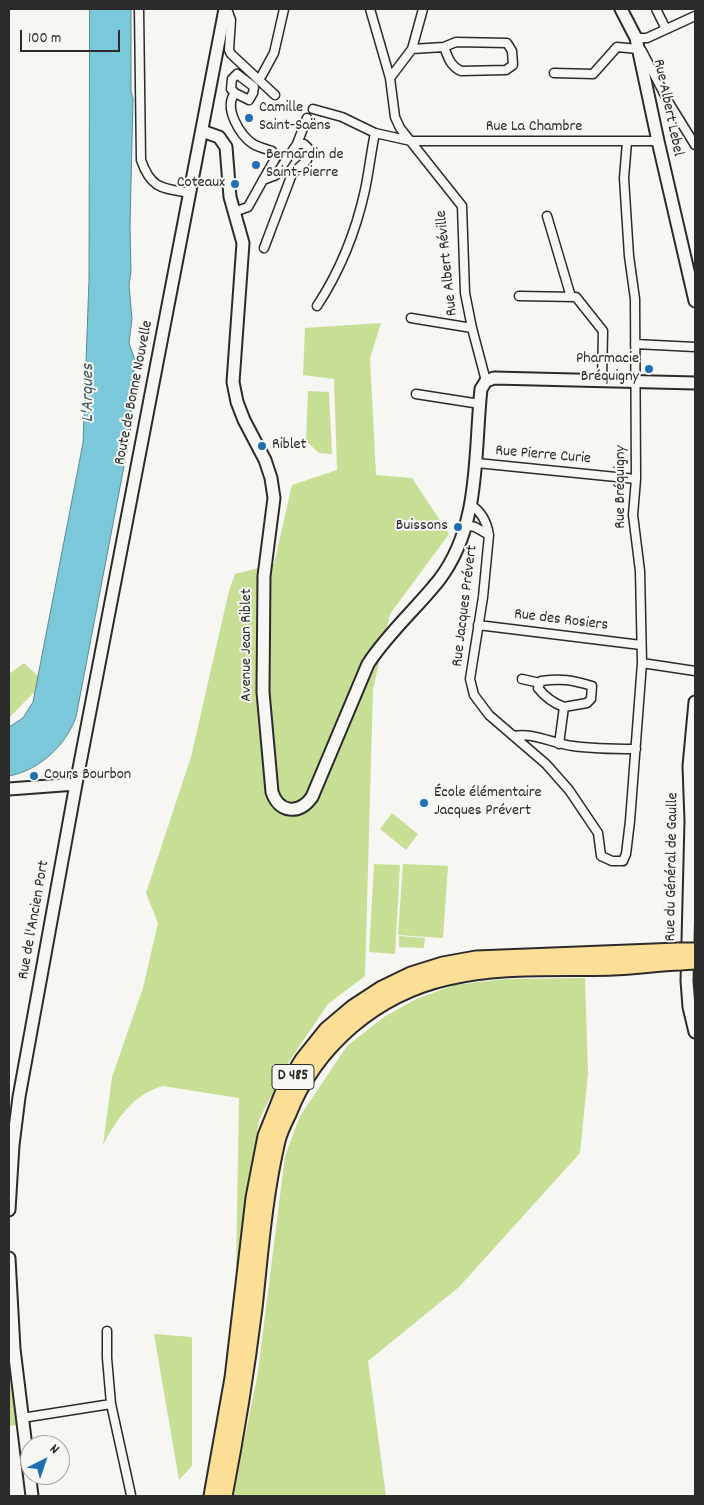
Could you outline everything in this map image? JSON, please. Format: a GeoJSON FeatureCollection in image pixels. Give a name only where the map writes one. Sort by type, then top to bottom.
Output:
{"type":"FeatureCollection","features":[{"type":"Feature","properties":{"kind":"highway","name":"D 485"},"geometry":{"type":"LineString","coordinates":[[224,1496],[245,1381],[266,1200],[277,1139],[295,1096],[312,1067],[337,1038],[360,1018],[387,1000],[416,987],[447,977],[477,971],[614,967],[685,958],[695,951]]}},
{"type":"Feature","properties":{"kind":"highway","name":"D 485"},"geometry":{"type":"LineString","coordinates":[[212,1496],[233,1378],[254,1198],[266,1136],[284,1091],[303,1060],[327,1030],[353,1008],[382,989],[411,975],[443,965],[476,959],[685,958]]}},
{"type":"Feature","properties":{"kind":"street"},"geometry":{"type":"LineString","coordinates":[[139,9],[141,160],[150,181],[165,188],[190,193]]}},
{"type":"Feature","properties":{"kind":"street"},"geometry":{"type":"LineString","coordinates":[[226,9],[231,20],[230,54],[275,95]]}},
{"type":"Feature","properties":{"kind":"street","name":"Route de Bonne Nouvelle"},"geometry":{"type":"LineString","coordinates":[[76,784],[226,9]]}},
{"type":"Feature","properties":{"kind":"street"},"geometry":{"type":"LineString","coordinates":[[262,75],[274,53],[284,9]]}},
{"type":"Feature","properties":{"kind":"street","name":"Rue Albert Réville"},"geometry":{"type":"LineString","coordinates":[[370,9],[390,78],[395,117],[400,128],[462,206],[463,274],[472,328],[486,381],[481,389],[477,464],[471,505]]}},
{"type":"Feature","properties":{"kind":"street"},"geometry":{"type":"LineString","coordinates":[[390,78],[412,49],[423,9]]}},
{"type":"Feature","properties":{"kind":"street","name":"Rue Albert Lebel"},"geometry":{"type":"LineString","coordinates":[[621,9],[637,43],[695,301]]}},
{"type":"Feature","properties":{"kind":"street"},"geometry":{"type":"LineString","coordinates":[[656,9],[666,29]]}},
{"type":"Feature","properties":{"kind":"street"},"geometry":{"type":"LineString","coordinates":[[554,73],[592,74],[617,47],[637,43],[695,16]]}},
{"type":"Feature","properties":{"kind":"street"},"geometry":{"type":"LineString","coordinates":[[412,49],[444,48],[456,42],[507,43],[512,51],[513,65],[510,69],[506,70],[461,71],[456,69],[450,62],[444,48]]}},
{"type":"Feature","properties":{"kind":"street"},"geometry":{"type":"LineString","coordinates":[[637,43],[669,103],[695,145]]}},
{"type":"Feature","properties":{"kind":"street"},"geometry":{"type":"LineString","coordinates":[[234,212],[248,206],[275,159],[272,151],[252,144],[232,117],[232,96],[235,93]]}},
{"type":"Feature","properties":{"kind":"street","name":"Rue La Chambre"},"geometry":{"type":"LineString","coordinates":[[313,109],[342,117],[375,133],[411,141],[658,141]]}},
{"type":"Feature","properties":{"kind":"street"},"geometry":{"type":"LineString","coordinates":[[263,180],[276,174],[297,144],[307,118]]}},
{"type":"Feature","properties":{"kind":"street","name":"Avenue Jean Riblet"},"geometry":{"type":"LineString","coordinates":[[202,131],[219,138],[226,147],[229,190],[243,243],[233,382],[237,402],[244,420],[266,460],[274,498],[264,576],[264,692],[272,792],[274,800],[282,806],[291,810],[300,808],[312,798],[368,664],[379,648],[439,579],[453,555],[466,525],[471,505]]}},
{"type":"Feature","properties":{"kind":"street"},"geometry":{"type":"LineString","coordinates":[[317,306],[332,283],[358,215],[365,189],[375,133]]}},
{"type":"Feature","properties":{"kind":"street","name":"Rue Bréquigny"},"geometry":{"type":"LineString","coordinates":[[623,861],[626,854],[629,829],[642,663],[640,571],[633,515],[636,479],[635,299],[629,256],[624,178],[626,142]]}},
{"type":"Feature","properties":{"kind":"street"},"geometry":{"type":"LineString","coordinates":[[264,248],[292,174],[308,160],[308,149],[304,144],[297,144]]}},
{"type":"Feature","properties":{"kind":"street"},"geometry":{"type":"LineString","coordinates":[[547,216],[571,297]]}},
{"type":"Feature","properties":{"kind":"street"},"geometry":{"type":"LineString","coordinates":[[519,296],[576,297],[603,332],[602,380]]}},
{"type":"Feature","properties":{"kind":"street"},"geometry":{"type":"LineString","coordinates":[[411,318],[472,328]]}},
{"type":"Feature","properties":{"kind":"street"},"geometry":{"type":"LineString","coordinates":[[635,344],[695,347]]}},
{"type":"Feature","properties":{"kind":"street"},"geometry":{"type":"LineString","coordinates":[[486,381],[494,378],[695,383]]}},
{"type":"Feature","properties":{"kind":"street"},"geometry":{"type":"LineString","coordinates":[[416,394],[480,404]]}},
{"type":"Feature","properties":{"kind":"street","name":"Rue Pierre Curie"},"geometry":{"type":"LineString","coordinates":[[477,464],[636,479]]}},
{"type":"Feature","properties":{"kind":"street","name":"Rue Jacques Prévert"},"geometry":{"type":"LineString","coordinates":[[471,505],[478,510],[488,525],[489,535],[483,597],[470,679],[474,695],[489,715],[546,764],[569,790],[598,834],[601,856],[612,861],[623,861]]}},
{"type":"Feature","properties":{"kind":"street"},"geometry":{"type":"LineString","coordinates":[[466,525],[475,527],[489,535]]}},
{"type":"Feature","properties":{"kind":"street","name":"Rue des Rosiers"},"geometry":{"type":"LineString","coordinates":[[478,625],[641,644]]}},
{"type":"Feature","properties":{"kind":"street"},"geometry":{"type":"LineString","coordinates":[[642,663],[695,671]]}},
{"type":"Feature","properties":{"kind":"street"},"geometry":{"type":"LineString","coordinates":[[522,679],[540,683],[541,681],[570,679],[592,686],[591,699],[586,703],[564,707],[556,705],[538,688],[540,683]]}},
{"type":"Feature","properties":{"kind":"street","name":"Rue du Général de Gaulle"},"geometry":{"type":"LineString","coordinates":[[695,702],[689,766],[691,821],[687,981],[689,1007],[695,1032]]}},
{"type":"Feature","properties":{"kind":"street"},"geometry":{"type":"LineString","coordinates":[[559,744],[564,707]]}},
{"type":"Feature","properties":{"kind":"street"},"geometry":{"type":"LineString","coordinates":[[514,736],[523,734],[559,744],[602,749],[636,749]]}},
{"type":"Feature","properties":{"kind":"street"},"geometry":{"type":"LineString","coordinates":[[9,790],[76,784]]}},
{"type":"Feature","properties":{"kind":"street","name":"Rue de l'Ancien Port"},"geometry":{"type":"LineString","coordinates":[[9,1210],[12,1144],[76,784]]}},
{"type":"Feature","properties":{"kind":"street"},"geometry":{"type":"LineString","coordinates":[[9,1258],[14,1349],[32,1496]]}},
{"type":"Feature","properties":{"kind":"street"},"geometry":{"type":"LineString","coordinates":[[107,1331],[106,1358],[111,1404],[131,1495]]}},
{"type":"Feature","properties":{"kind":"street"},"geometry":{"type":"LineString","coordinates":[[22,1418],[111,1404]]}},
{"type":"Feature","properties":{"kind":"green space"},"geometry":{"type":"Polygon","coordinates":[[[381,323],[370,358],[376,475],[412,478],[449,534],[390,614],[373,689],[365,976],[328,1004],[286,1066],[259,1120],[249,1183],[239,1271],[236,1271],[239,1098],[163,1086],[152,1090],[135,1101],[120,1117],[103,1145],[112,1077],[143,988],[158,923],[146,893],[191,757],[229,591],[235,574],[274,564],[292,485],[337,470],[334,379],[303,375],[305,328],[381,323]]]}},
{"type":"Feature","properties":{"kind":"green space"},"geometry":{"type":"Polygon","coordinates":[[[308,391],[329,392],[332,454],[319,453],[306,441],[308,391]]]}},
{"type":"Feature","properties":{"kind":"green space"},"geometry":{"type":"Polygon","coordinates":[[[24,663],[44,682],[9,718],[9,674],[24,663]]]}},
{"type":"Feature","properties":{"kind":"green space"},"geometry":{"type":"Polygon","coordinates":[[[392,813],[418,834],[406,850],[380,829],[392,813]]]}},
{"type":"Feature","properties":{"kind":"green space"},"geometry":{"type":"Polygon","coordinates":[[[374,864],[400,865],[395,954],[369,952],[374,864]]]}},
{"type":"Feature","properties":{"kind":"green space"},"geometry":{"type":"Polygon","coordinates":[[[403,864],[448,866],[443,938],[398,935],[403,864]]]}},
{"type":"Feature","properties":{"kind":"green space"},"geometry":{"type":"Polygon","coordinates":[[[399,936],[425,938],[424,948],[399,947],[399,936]]]}},
{"type":"Feature","properties":{"kind":"green space"},"geometry":{"type":"Polygon","coordinates":[[[585,978],[588,1073],[580,1153],[459,1287],[368,1361],[386,1496],[233,1496],[258,1372],[285,1156],[300,1116],[347,1046],[384,1017],[416,999],[455,985],[504,979],[585,978]]]}},
{"type":"Feature","properties":{"kind":"green space"},"geometry":{"type":"Polygon","coordinates":[[[154,1334],[192,1337],[192,1466],[179,1480],[154,1334]]]}},
{"type":"Feature","properties":{"kind":"green space"},"geometry":{"type":"Polygon","coordinates":[[[9,1350],[18,1425],[9,1426],[9,1350]]]}},
{"type":"Feature","properties":{"kind":"water","name":"L'Arques"},"geometry":{"type":"Polygon","coordinates":[[[90,9],[131,9],[131,91],[133,99],[130,226],[131,271],[129,285],[132,319],[129,343],[136,363],[133,374],[130,435],[76,717],[66,737],[50,755],[31,768],[9,776],[9,727],[23,718],[33,702],[83,443],[89,281],[90,9]]]}},
{"type":"Feature","properties":{"kind":"place","name":"Camille Saint-Saëns"},"geometry":{"type":"Point","coordinates":[249,118]}},
{"type":"Feature","properties":{"kind":"place","name":"Bernardin de Saint-Pierre"},"geometry":{"type":"Point","coordinates":[256,165]}},
{"type":"Feature","properties":{"kind":"place","name":"Coteaux"},"geometry":{"type":"Point","coordinates":[235,184]}},
{"type":"Feature","properties":{"kind":"place","name":"Pharmacie Bréquigny"},"geometry":{"type":"Point","coordinates":[649,369]}},
{"type":"Feature","properties":{"kind":"place","name":"Riblet"},"geometry":{"type":"Point","coordinates":[262,446]}},
{"type":"Feature","properties":{"kind":"place","name":"Buissons"},"geometry":{"type":"Point","coordinates":[458,527]}},
{"type":"Feature","properties":{"kind":"place","name":"Cours Bourbon"},"geometry":{"type":"Point","coordinates":[34,776]}},
{"type":"Feature","properties":{"kind":"place","name":"École élémentaire Jacques Prévert"},"geometry":{"type":"Point","coordinates":[424,803]}}]}
